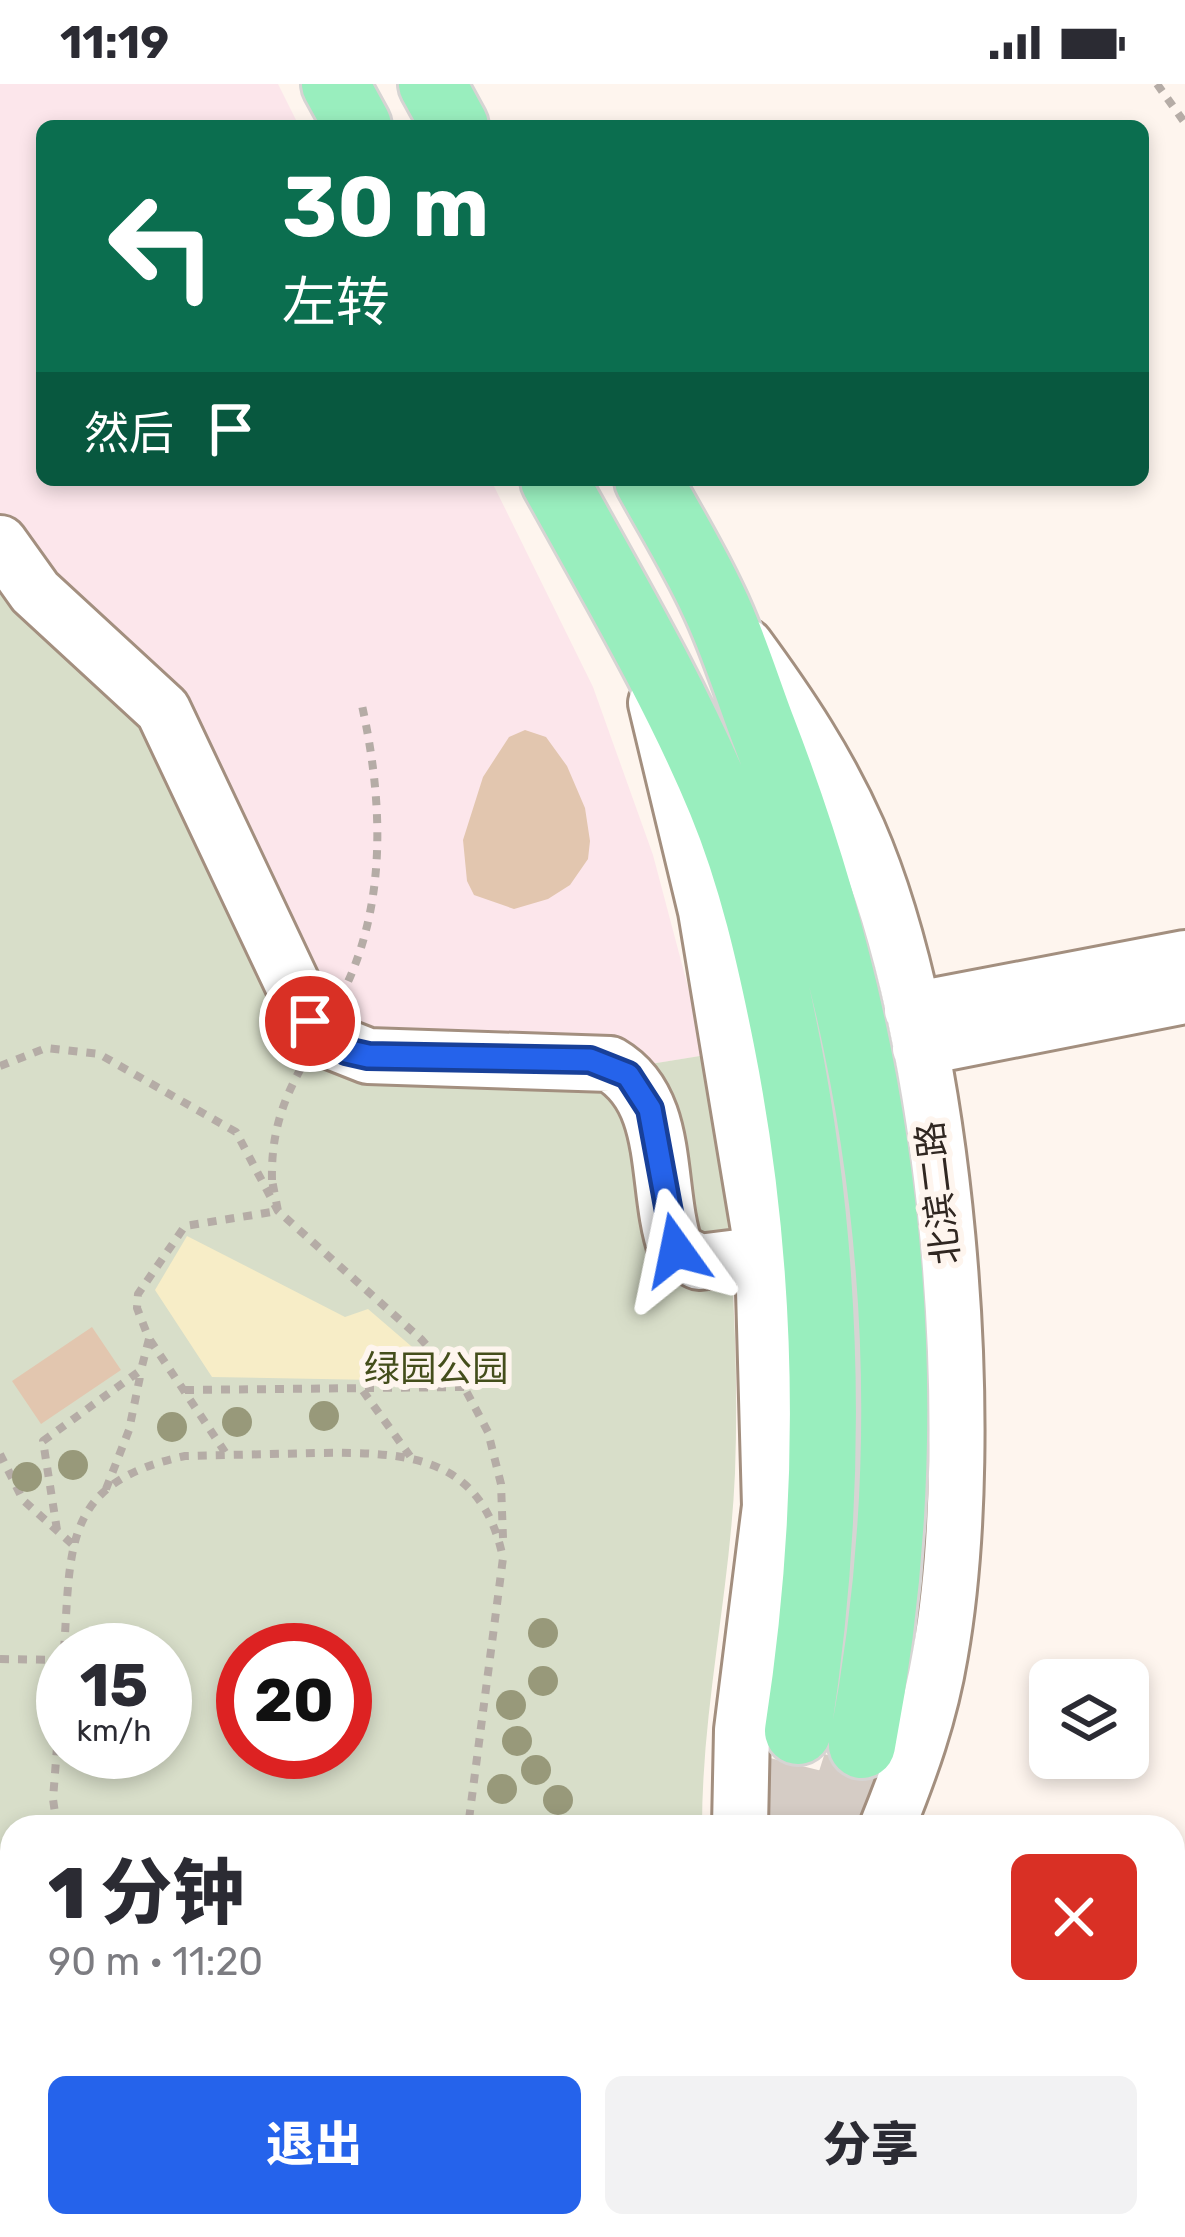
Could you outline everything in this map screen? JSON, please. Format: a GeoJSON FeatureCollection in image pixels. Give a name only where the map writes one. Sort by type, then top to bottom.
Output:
{"type":"FeatureCollection","features":[{"type":"Feature","properties":{"kind":"main road"},"geometry":{"type":"LineString","coordinates":[[335,84],[355,120]]}},
{"type":"Feature","properties":{"kind":"main road"},"geometry":{"type":"LineString","coordinates":[[432,84],[452,120]]}},
{"type":"Feature","properties":{"kind":"main road"},"geometry":{"type":"LineString","coordinates":[[557,486],[640,637],[721,801],[772,965],[809,1172],[821,1289],[823,1526],[798,1731]]}},
{"type":"Feature","properties":{"kind":"main road","name":"北滨二路"},"geometry":{"type":"LineString","coordinates":[[651,486],[714,601],[809,856],[858,1055],[877,1162],[898,1400],[881,1644],[862,1745]]}},
{"type":"Feature","properties":{"kind":"street"},"geometry":{"type":"LineString","coordinates":[[0,543],[35,592],[163,710],[310,1021],[326,1039],[368,1056],[610,1064],[628,1075],[650,1109],[676,1250],[699,1262],[764,1255]]}},
{"type":"Feature","properties":{"kind":"street","name":"北滨二路"},"geometry":{"type":"LineString","coordinates":[[714,601],[812,735],[860,835],[916,1029],[948,1277],[954,1542],[940,1654],[918,1752],[892,1815]]}},
{"type":"Feature","properties":{"kind":"street"},"geometry":{"type":"LineString","coordinates":[[640,637],[706,911],[764,1255],[770,1506],[742,1730],[741,1815]]}},
{"type":"Feature","properties":{"kind":"street"},"geometry":{"type":"LineString","coordinates":[[916,1029],[1185,958]]}},
{"type":"Feature","properties":{"kind":"street"},"geometry":{"type":"LineString","coordinates":[[916,1029],[1185,996]]}},
{"type":"Feature","properties":{"kind":"path"},"geometry":{"type":"LineString","coordinates":[[1157,84],[1185,123]]}},
{"type":"Feature","properties":{"kind":"path"},"geometry":{"type":"LineString","coordinates":[[278,1211],[272,1180],[275,1116],[345,988],[366,934],[375,875],[377,791],[361,701]]}},
{"type":"Feature","properties":{"kind":"path"},"geometry":{"type":"LineString","coordinates":[[0,1066],[46,1048],[99,1054],[236,1132],[278,1211],[422,1339],[464,1388],[488,1432],[501,1484],[503,1558],[470,1815]]}},
{"type":"Feature","properties":{"kind":"path"},"geometry":{"type":"LineString","coordinates":[[226,1455],[149,1339],[137,1308],[138,1294],[184,1226],[278,1211]]}},
{"type":"Feature","properties":{"kind":"path"},"geometry":{"type":"LineString","coordinates":[[105,1491],[129,1430],[149,1339]]}},
{"type":"Feature","properties":{"kind":"path"},"geometry":{"type":"LineString","coordinates":[[56,1530],[43,1442],[141,1370]]}},
{"type":"Feature","properties":{"kind":"path"},"geometry":{"type":"LineString","coordinates":[[184,1390],[464,1388]]}},
{"type":"Feature","properties":{"kind":"path"},"geometry":{"type":"LineString","coordinates":[[362,1389],[410,1456]]}},
{"type":"Feature","properties":{"kind":"path"},"geometry":{"type":"LineString","coordinates":[[0,1454],[12,1485],[72,1544]]}},
{"type":"Feature","properties":{"kind":"path"},"geometry":{"type":"LineString","coordinates":[[66,1623],[72,1544],[88,1508],[105,1491],[152,1462],[226,1455],[410,1456],[435,1463],[474,1494],[498,1534],[503,1558]]}},
{"type":"Feature","properties":{"kind":"path"},"geometry":{"type":"LineString","coordinates":[[0,1659],[36,1660]]}},
{"type":"Feature","properties":{"kind":"path"},"geometry":{"type":"LineString","coordinates":[[55,1779],[55,1815]]}},
{"type":"Feature","properties":{"kind":"shaded area"},"geometry":{"type":"Polygon","coordinates":[[[0,84],[278,84],[296,120],[36,120],[36,486],[494,486],[593,687],[653,855],[706,1055],[596,1073],[364,1069],[0,570],[0,84]]]}},
{"type":"Feature","properties":{"kind":"green space","name":"绿园公园"},"geometry":{"type":"Polygon","coordinates":[[[0,570],[140,711],[298,1024],[595,1073],[706,1055],[731,1263],[736,1421],[732,1517],[706,1738],[702,1815],[0,1815],[0,570]]]}},
{"type":"Feature","properties":{"kind":"sand"},"geometry":{"type":"Polygon","coordinates":[[[187,1236],[345,1317],[368,1309],[418,1352],[395,1374],[375,1380],[212,1377],[155,1290],[187,1236]]]}},
{"type":"Feature","properties":{"kind":"building"},"geometry":{"type":"Polygon","coordinates":[[[525,730],[546,737],[567,766],[585,808],[590,841],[588,859],[570,885],[548,899],[514,909],[474,895],[467,881],[463,840],[483,777],[509,737],[525,730]]]}},
{"type":"Feature","properties":{"kind":"building"},"geometry":{"type":"Polygon","coordinates":[[[92,1327],[121,1370],[41,1424],[12,1381],[92,1327]]]}},
{"type":"Feature","properties":{"kind":"tunnel"},"geometry":{"type":"LineString","coordinates":[[777,1815],[798,1731]]}},
{"type":"Feature","properties":{"kind":"tunnel"},"geometry":{"type":"LineString","coordinates":[[840,1815],[862,1745]]}},
{"type":"Feature","properties":{"kind":"route"},"geometry":{"type":"LineString","coordinates":[[310,1021],[326,1039],[346,1051],[368,1056],[590,1060],[610,1064],[628,1075],[650,1109],[676,1250]]}}]}
